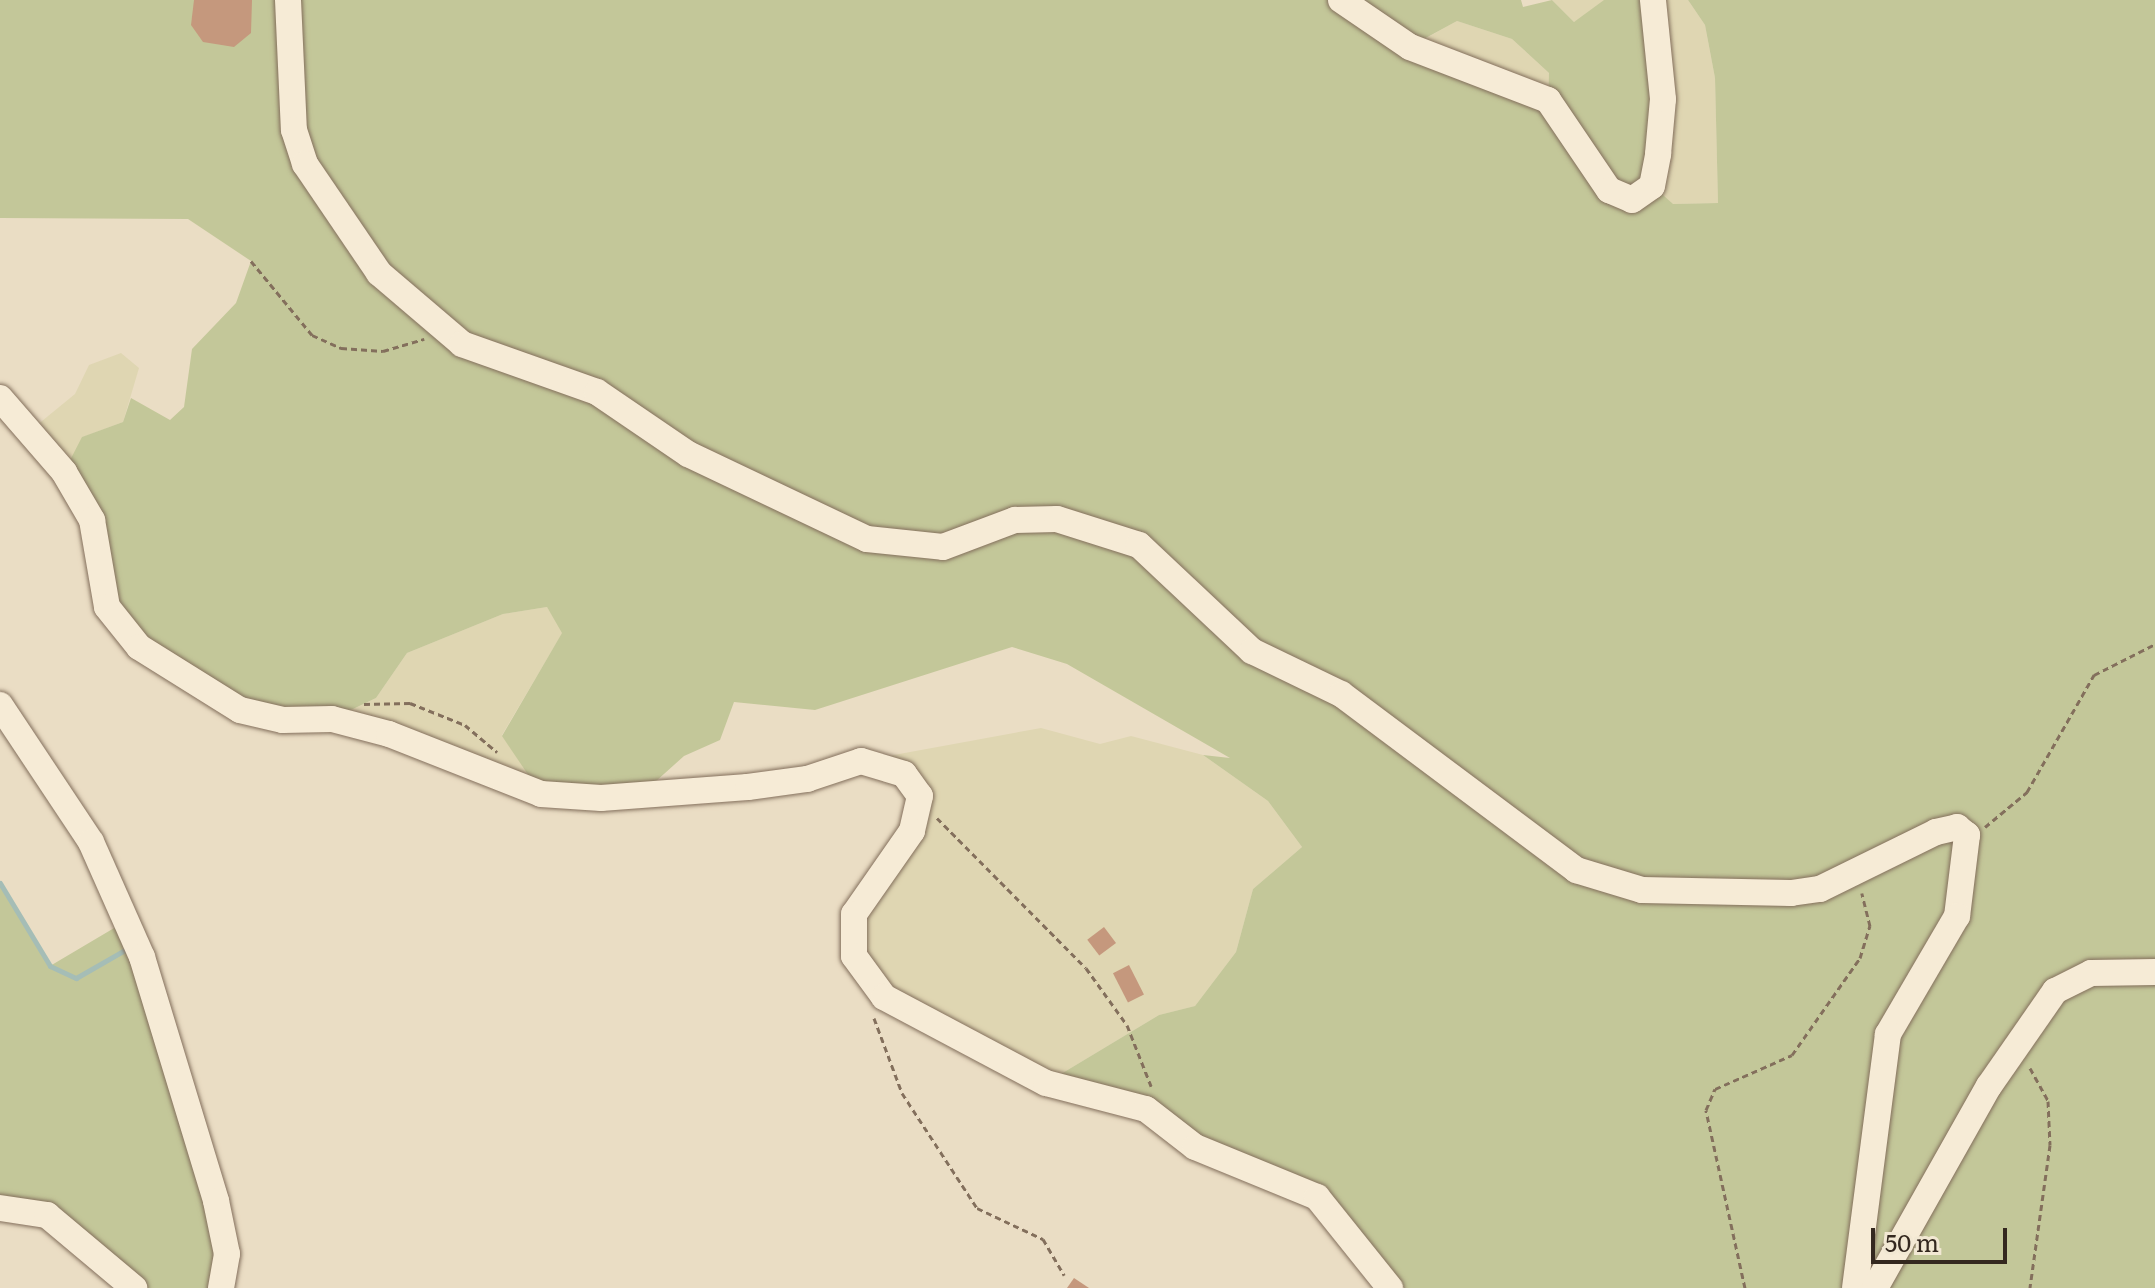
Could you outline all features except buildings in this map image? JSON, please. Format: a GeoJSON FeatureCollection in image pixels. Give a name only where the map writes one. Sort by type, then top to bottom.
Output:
{"type":"FeatureCollection","features":[{"type":"Feature","properties":{"kind":"street"},"geometry":{"type":"LineString","coordinates":[[288,0],[294,130],[305,164],[379,273],[438,326],[511,366],[597,392],[688,454],[867,539],[943,547],[1015,520],[1057,519],[1139,545],[1252,651],[1341,694],[1576,870],[1642,890],[1703,895],[1820,889],[1856,868],[1936,832],[1957,827],[1967,835],[1957,916],[1888,1034],[1855,1288]]}},
{"type":"Feature","properties":{"kind":"street"},"geometry":{"type":"LineString","coordinates":[[1341,0],[1410,47],[1548,100],[1609,190],[1632,200],[1652,186],[1659,140],[1653,0]]}},
{"type":"Feature","properties":{"kind":"street"},"geometry":{"type":"LineString","coordinates":[[0,398],[64,472],[92,520],[107,607],[139,647],[240,710],[283,720],[332,719],[389,734],[541,794],[601,798],[748,787],[807,779],[861,761],[904,774],[920,796],[912,831],[854,914],[854,956],[884,997],[1046,1083],[1146,1109],[1195,1147],[1317,1197],[1390,1288]]}},
{"type":"Feature","properties":{"kind":"street"},"geometry":{"type":"LineString","coordinates":[[0,705],[55,778],[142,957],[216,1201],[227,1254],[221,1288]]}},
{"type":"Feature","properties":{"kind":"street"},"geometry":{"type":"LineString","coordinates":[[1875,1288],[2016,1044],[2073,978],[2155,972]]}},
{"type":"Feature","properties":{"kind":"street"},"geometry":{"type":"LineString","coordinates":[[0,1208],[47,1215],[134,1288]]}},
{"type":"Feature","properties":{"kind":"path"},"geometry":{"type":"LineString","coordinates":[[251,261],[312,335],[341,348],[418,345],[438,326]]}},
{"type":"Feature","properties":{"kind":"path"},"geometry":{"type":"LineString","coordinates":[[1967,835],[1996,821],[2027,792],[2094,675],[2155,644]]}},
{"type":"Feature","properties":{"kind":"path"},"geometry":{"type":"LineString","coordinates":[[920,796],[962,850],[1041,916],[1086,968],[1127,1025],[1153,1090]]}},
{"type":"Feature","properties":{"kind":"path"},"geometry":{"type":"LineString","coordinates":[[1745,1288],[1706,1110],[1715,1089],[1792,1055],[1860,958],[1870,926],[1856,868]]}},
{"type":"Feature","properties":{"kind":"path"},"geometry":{"type":"LineString","coordinates":[[867,1007],[884,1033],[902,1093],[977,1208],[1043,1239],[1064,1275]]}},
{"type":"Feature","properties":{"kind":"path"},"geometry":{"type":"LineString","coordinates":[[2016,1044],[2048,1101],[2050,1145],[2030,1288]]}},
{"type":"Feature","properties":{"kind":"shaded area"},"geometry":{"type":"Polygon","coordinates":[[[1552,0],[1604,0],[1604,6],[1574,22],[1552,0]]]}},
{"type":"Feature","properties":{"kind":"shaded area"},"geometry":{"type":"Polygon","coordinates":[[[1653,0],[1688,0],[1705,25],[1715,78],[1718,203],[1672,204],[1652,186],[1653,0]]]}},
{"type":"Feature","properties":{"kind":"shaded area"},"geometry":{"type":"Polygon","coordinates":[[[1457,21],[1512,39],[1549,73],[1548,100],[1410,47],[1457,21]]]}},
{"type":"Feature","properties":{"kind":"shaded area"},"geometry":{"type":"Polygon","coordinates":[[[121,353],[139,368],[123,422],[83,437],[64,472],[31,430],[75,394],[89,365],[121,353]]]}},
{"type":"Feature","properties":{"kind":"shaded area"},"geometry":{"type":"Polygon","coordinates":[[[547,607],[563,632],[502,735],[541,794],[332,719],[376,698],[407,653],[503,614],[547,607]]]}},
{"type":"Feature","properties":{"kind":"shaded area"},"geometry":{"type":"Polygon","coordinates":[[[1041,728],[1100,744],[1131,736],[1203,755],[1268,801],[1302,847],[1253,889],[1236,952],[1195,1006],[1159,1015],[1046,1083],[931,1023],[854,956],[854,914],[920,796],[861,761],[1041,728]]]}},
{"type":"Feature","properties":{"kind":"green space"},"geometry":{"type":"Polygon","coordinates":[[[0,0],[1521,0],[1523,7],[1552,0],[1574,22],[1604,0],[1653,0],[1653,186],[1673,204],[1718,203],[1715,78],[1705,25],[1688,0],[2155,0],[2155,1288],[1390,1288],[1317,1197],[1146,1109],[1046,1083],[1159,1015],[1195,1006],[1236,952],[1253,889],[1302,847],[1268,801],[1203,755],[1230,758],[1067,664],[1012,647],[815,710],[734,702],[720,740],[684,756],[645,791],[541,794],[502,736],[562,633],[547,607],[503,614],[407,653],[376,698],[332,719],[240,710],[107,607],[64,472],[82,437],[123,422],[131,398],[170,420],[184,407],[192,349],[236,303],[251,261],[188,219],[0,218],[0,0]],[[1457,21],[1411,46],[1548,99],[1549,73],[1512,39],[1457,21]]]}},
{"type":"Feature","properties":{"kind":"green space"},"geometry":{"type":"Polygon","coordinates":[[[0,883],[50,966],[126,921],[216,1201],[221,1288],[134,1288],[80,1239],[0,1208],[0,883]]]}},
{"type":"Feature","properties":{"kind":"waterway"},"geometry":{"type":"LineString","coordinates":[[0,883],[50,966],[76,978],[130,947]]}}]}
